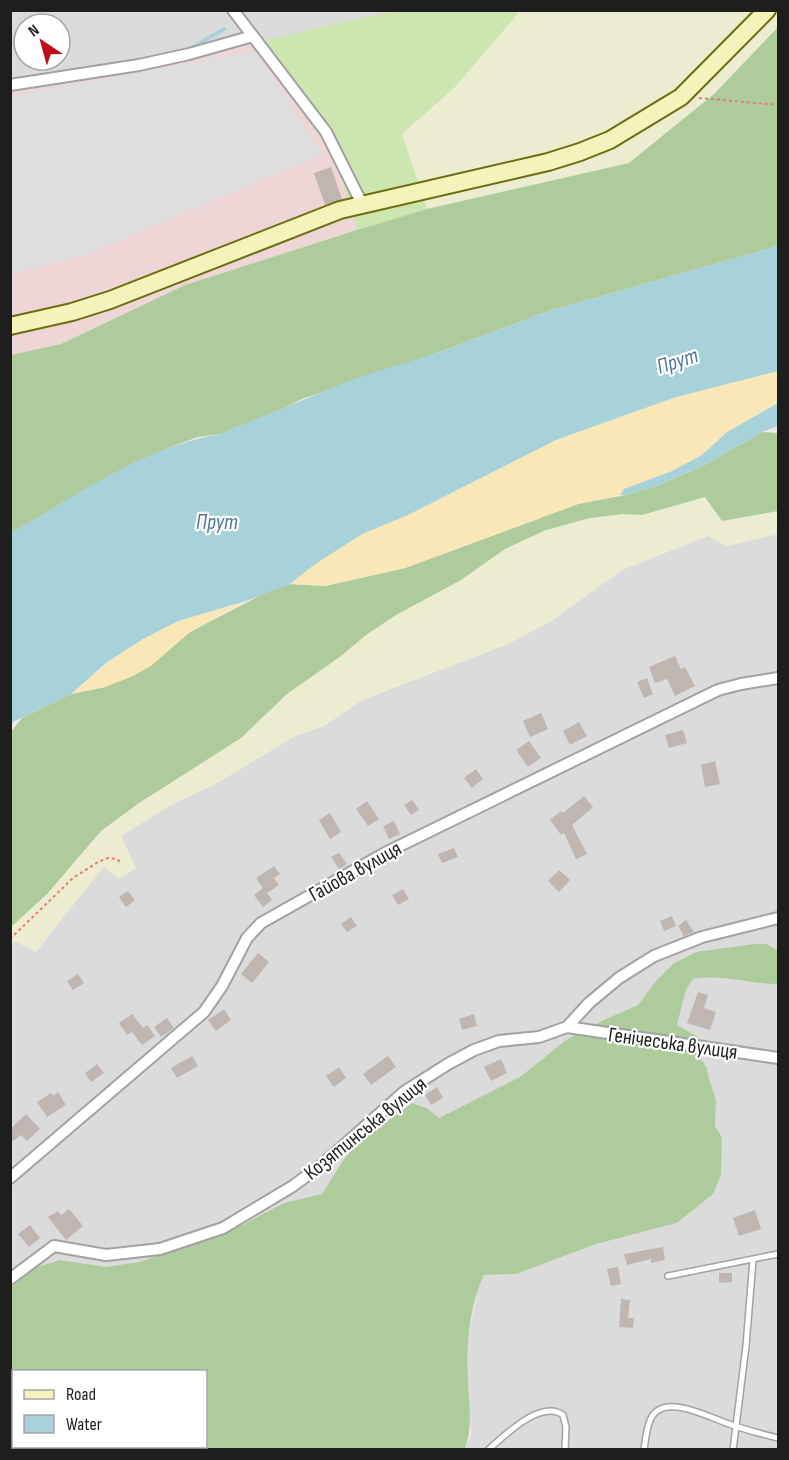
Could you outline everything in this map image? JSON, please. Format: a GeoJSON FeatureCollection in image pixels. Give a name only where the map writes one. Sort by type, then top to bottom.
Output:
{"type":"FeatureCollection","features":[{"type":"Feature","properties":{"kind":"street"},"geometry":{"type":"LineString","coordinates":[[233,10],[326,132],[362,204]]}},
{"type":"Feature","properties":{"kind":"street"},"geometry":{"type":"LineString","coordinates":[[10,326],[72,312],[110,300],[319,217],[362,204],[548,162],[610,140],[681,97],[767,10]]}},
{"type":"Feature","properties":{"kind":"street"},"geometry":{"type":"LineString","coordinates":[[10,85],[139,65],[253,36]]}},
{"type":"Feature","properties":{"kind":"street","name":"Гайова вулиця"},"geometry":{"type":"LineString","coordinates":[[10,1178],[204,1012],[222,986],[247,938],[261,923],[385,853],[718,690],[778,678]]}},
{"type":"Feature","properties":{"kind":"street","name":"Козятинська вулиця"},"geometry":{"type":"LineString","coordinates":[[10,1280],[54,1246],[106,1255],[117,1254],[160,1249],[223,1228],[292,1186],[324,1163],[404,1092],[447,1064],[474,1050],[499,1041],[539,1037],[567,1027],[590,1002],[612,984],[654,956],[702,937],[778,918]]}},
{"type":"Feature","properties":{"kind":"street","name":"Генічеська вулиця"},"geometry":{"type":"LineString","coordinates":[[567,1027],[778,1058]]}},
{"type":"Feature","properties":{"kind":"lane"},"geometry":{"type":"LineString","coordinates":[[668,1276],[778,1254]]}},
{"type":"Feature","properties":{"kind":"lane"},"geometry":{"type":"LineString","coordinates":[[733,1449],[746,1346],[753,1260]]}},
{"type":"Feature","properties":{"kind":"lane"},"geometry":{"type":"LineString","coordinates":[[644,1449],[651,1417],[659,1409],[674,1407],[778,1438]]}},
{"type":"Feature","properties":{"kind":"lane"},"geometry":{"type":"LineString","coordinates":[[488,1449],[524,1420],[542,1412],[557,1411],[563,1415],[566,1427],[565,1449]]}},
{"type":"Feature","properties":{"kind":"path"},"geometry":{"type":"LineString","coordinates":[[681,97],[778,105]]}},
{"type":"Feature","properties":{"kind":"path"},"geometry":{"type":"LineString","coordinates":[[10,939],[73,878],[108,858],[117,859],[121,863]]}},
{"type":"Feature","properties":{"kind":"shaded area"},"geometry":{"type":"Polygon","coordinates":[[[10,11],[393,11],[129,74],[11,90],[10,11]]]}},
{"type":"Feature","properties":{"kind":"shaded area"},"geometry":{"type":"Polygon","coordinates":[[[262,41],[337,165],[357,230],[185,285],[61,344],[11,355],[10,90],[129,74],[262,41]]]}},
{"type":"Feature","properties":{"kind":"shaded area"},"geometry":{"type":"Polygon","coordinates":[[[254,51],[323,154],[78,258],[11,273],[11,96],[254,51]]]}},
{"type":"Feature","properties":{"kind":"shaded area"},"geometry":{"type":"Polygon","coordinates":[[[778,534],[778,951],[767,944],[696,952],[674,963],[656,981],[638,1005],[566,1040],[520,1077],[439,1118],[427,1108],[412,1103],[362,1137],[344,1159],[322,1194],[284,1203],[223,1235],[162,1256],[126,1265],[105,1267],[76,1263],[34,1268],[11,1288],[11,946],[15,941],[36,952],[104,866],[135,868],[121,836],[169,806],[217,783],[295,736],[324,726],[362,700],[508,644],[553,620],[622,570],[708,536],[727,546],[778,534]]]}},
{"type":"Feature","properties":{"kind":"shaded area"},"geometry":{"type":"Polygon","coordinates":[[[708,976],[778,984],[778,1449],[465,1450],[471,1434],[467,1365],[468,1336],[479,1286],[484,1275],[516,1274],[596,1244],[677,1223],[713,1194],[722,1138],[715,1126],[716,1100],[707,1068],[701,1059],[698,1037],[677,1025],[686,990],[693,979],[708,976]]]}},
{"type":"Feature","properties":{"kind":"green space"},"geometry":{"type":"Polygon","coordinates":[[[393,11],[520,11],[454,88],[402,134],[427,209],[357,230],[337,165],[262,41],[393,11]]]}},
{"type":"Feature","properties":{"kind":"green space"},"geometry":{"type":"Polygon","coordinates":[[[520,11],[778,11],[778,27],[714,94],[629,163],[427,209],[402,134],[454,88],[520,11]]]}},
{"type":"Feature","properties":{"kind":"green space"},"geometry":{"type":"Polygon","coordinates":[[[778,27],[778,246],[549,311],[434,354],[302,399],[220,434],[198,437],[176,445],[134,463],[11,533],[11,355],[61,344],[185,285],[357,230],[427,209],[629,163],[714,94],[778,27]]]}},
{"type":"Feature","properties":{"kind":"green space"},"geometry":{"type":"Polygon","coordinates":[[[762,432],[778,433],[778,511],[722,521],[705,497],[642,515],[623,514],[590,518],[546,530],[505,549],[461,580],[396,615],[366,635],[341,656],[287,694],[241,738],[139,803],[101,831],[47,894],[11,927],[11,732],[22,718],[71,694],[105,687],[174,645],[190,632],[265,593],[290,584],[325,586],[405,568],[578,504],[626,495],[659,485],[703,466],[762,432]]]}},
{"type":"Feature","properties":{"kind":"green space"},"geometry":{"type":"Polygon","coordinates":[[[706,497],[722,521],[778,511],[778,534],[727,546],[708,536],[622,569],[553,620],[508,644],[362,700],[324,726],[295,736],[217,783],[169,806],[121,836],[136,868],[118,879],[104,867],[35,952],[15,941],[11,946],[11,927],[47,894],[101,831],[177,778],[366,635],[396,615],[461,580],[505,549],[546,530],[590,518],[623,514],[642,515],[706,497]]]}},
{"type":"Feature","properties":{"kind":"green space"},"geometry":{"type":"Polygon","coordinates":[[[754,944],[767,944],[778,951],[778,984],[704,978],[693,979],[686,990],[677,1025],[698,1037],[701,1059],[707,1068],[716,1100],[715,1126],[722,1138],[721,1175],[713,1194],[677,1223],[596,1244],[516,1274],[484,1275],[475,1300],[468,1340],[470,1424],[465,1449],[11,1449],[10,1288],[34,1268],[60,1260],[106,1267],[139,1262],[223,1235],[284,1203],[322,1194],[344,1159],[362,1137],[412,1103],[427,1108],[439,1118],[520,1077],[566,1040],[638,1005],[656,981],[674,963],[696,952],[754,944]]]}},
{"type":"Feature","properties":{"kind":"sand"},"geometry":{"type":"Polygon","coordinates":[[[778,371],[778,403],[727,432],[702,455],[672,471],[624,489],[620,495],[578,504],[405,568],[325,586],[290,584],[314,565],[362,534],[408,515],[556,440],[673,398],[778,371]]]}},
{"type":"Feature","properties":{"kind":"sand"},"geometry":{"type":"Polygon","coordinates":[[[246,601],[190,632],[151,666],[133,676],[105,687],[71,694],[108,663],[149,635],[187,618],[246,601]]]}},
{"type":"Feature","properties":{"kind":"water","name":"Прут"},"geometry":{"type":"Polygon","coordinates":[[[778,246],[778,371],[673,398],[556,440],[408,515],[362,534],[314,565],[290,584],[246,601],[178,621],[143,639],[106,663],[71,694],[11,723],[11,533],[86,488],[138,461],[192,440],[220,434],[359,377],[434,354],[549,311],[778,246]]]}},
{"type":"Feature","properties":{"kind":"water"},"geometry":{"type":"Polygon","coordinates":[[[778,403],[778,426],[762,432],[703,466],[659,485],[620,495],[624,489],[672,471],[702,455],[727,432],[778,403]]]}},
{"type":"Feature","properties":{"kind":"building"},"geometry":{"type":"Polygon","coordinates":[[[331,167],[342,199],[325,205],[314,173],[331,167]]]}},
{"type":"Feature","properties":{"kind":"building"},"geometry":{"type":"Polygon","coordinates":[[[675,656],[681,669],[685,667],[695,686],[675,696],[667,679],[655,683],[649,667],[675,656]]]}},
{"type":"Feature","properties":{"kind":"building"},"geometry":{"type":"Polygon","coordinates":[[[647,678],[653,694],[644,698],[637,682],[647,678]]]}},
{"type":"Feature","properties":{"kind":"building"},"geometry":{"type":"Polygon","coordinates":[[[541,713],[548,729],[530,737],[523,721],[541,713]]]}},
{"type":"Feature","properties":{"kind":"building"},"geometry":{"type":"Polygon","coordinates":[[[579,722],[587,736],[570,745],[563,731],[579,722]]]}},
{"type":"Feature","properties":{"kind":"building"},"geometry":{"type":"Polygon","coordinates":[[[683,730],[687,743],[669,748],[665,735],[683,730]]]}},
{"type":"Feature","properties":{"kind":"building"},"geometry":{"type":"Polygon","coordinates":[[[529,741],[541,758],[528,767],[516,750],[529,741]]]}},
{"type":"Feature","properties":{"kind":"building"},"geometry":{"type":"Polygon","coordinates":[[[715,761],[720,784],[705,787],[701,765],[715,761]]]}},
{"type":"Feature","properties":{"kind":"building"},"geometry":{"type":"Polygon","coordinates":[[[476,769],[483,779],[472,788],[464,778],[476,769]]]}},
{"type":"Feature","properties":{"kind":"building"},"geometry":{"type":"Polygon","coordinates":[[[584,796],[593,807],[572,825],[587,854],[576,859],[564,833],[561,835],[550,820],[584,796]]]}},
{"type":"Feature","properties":{"kind":"building"},"geometry":{"type":"Polygon","coordinates":[[[412,800],[419,810],[411,815],[404,805],[412,800]]]}},
{"type":"Feature","properties":{"kind":"building"},"geometry":{"type":"Polygon","coordinates":[[[367,801],[379,819],[368,826],[356,809],[367,801]]]}},
{"type":"Feature","properties":{"kind":"building"},"geometry":{"type":"Polygon","coordinates":[[[330,813],[341,832],[330,839],[319,820],[330,813]]]}},
{"type":"Feature","properties":{"kind":"building"},"geometry":{"type":"Polygon","coordinates":[[[394,821],[400,834],[389,839],[383,826],[394,821]]]}},
{"type":"Feature","properties":{"kind":"building"},"geometry":{"type":"Polygon","coordinates":[[[454,848],[458,857],[442,863],[438,854],[454,848]]]}},
{"type":"Feature","properties":{"kind":"building"},"geometry":{"type":"Polygon","coordinates":[[[339,853],[347,864],[339,869],[331,857],[339,853]]]}},
{"type":"Feature","properties":{"kind":"building"},"geometry":{"type":"Polygon","coordinates":[[[274,866],[280,874],[274,878],[279,885],[267,893],[272,900],[263,907],[254,895],[263,888],[256,878],[274,866]]]}},
{"type":"Feature","properties":{"kind":"building"},"geometry":{"type":"Polygon","coordinates":[[[559,870],[570,880],[559,892],[548,881],[559,870]]]}},
{"type":"Feature","properties":{"kind":"building"},"geometry":{"type":"Polygon","coordinates":[[[403,889],[409,899],[398,905],[392,895],[403,889]]]}},
{"type":"Feature","properties":{"kind":"building"},"geometry":{"type":"Polygon","coordinates":[[[128,891],[135,900],[126,907],[119,897],[128,891]]]}},
{"type":"Feature","properties":{"kind":"building"},"geometry":{"type":"Polygon","coordinates":[[[672,916],[676,926],[664,931],[660,921],[672,916]]]}},
{"type":"Feature","properties":{"kind":"building"},"geometry":{"type":"Polygon","coordinates":[[[351,917],[357,926],[347,932],[341,924],[351,917]]]}},
{"type":"Feature","properties":{"kind":"building"},"geometry":{"type":"Polygon","coordinates":[[[686,920],[694,932],[684,936],[678,926],[686,920]]]}},
{"type":"Feature","properties":{"kind":"building"},"geometry":{"type":"Polygon","coordinates":[[[258,953],[269,962],[252,983],[241,974],[258,953]]]}},
{"type":"Feature","properties":{"kind":"building"},"geometry":{"type":"Polygon","coordinates":[[[78,974],[84,983],[73,990],[67,981],[78,974]]]}},
{"type":"Feature","properties":{"kind":"building"},"geometry":{"type":"Polygon","coordinates":[[[698,992],[708,995],[704,1008],[716,1012],[710,1030],[687,1023],[698,992]]]}},
{"type":"Feature","properties":{"kind":"building"},"geometry":{"type":"Polygon","coordinates":[[[224,1009],[231,1020],[216,1031],[208,1020],[224,1009]]]}},
{"type":"Feature","properties":{"kind":"building"},"geometry":{"type":"Polygon","coordinates":[[[132,1014],[143,1028],[147,1025],[155,1036],[142,1045],[132,1032],[127,1035],[119,1023],[132,1014]]]}},
{"type":"Feature","properties":{"kind":"building"},"geometry":{"type":"Polygon","coordinates":[[[474,1014],[477,1026],[462,1030],[459,1019],[474,1014]]]}},
{"type":"Feature","properties":{"kind":"building"},"geometry":{"type":"Polygon","coordinates":[[[167,1018],[174,1028],[161,1037],[154,1027],[167,1018]]]}},
{"type":"Feature","properties":{"kind":"building"},"geometry":{"type":"Polygon","coordinates":[[[192,1056],[198,1066],[177,1078],[171,1068],[192,1056]]]}},
{"type":"Feature","properties":{"kind":"building"},"geometry":{"type":"Polygon","coordinates":[[[388,1056],[396,1067],[371,1085],[363,1074],[388,1056]]]}},
{"type":"Feature","properties":{"kind":"building"},"geometry":{"type":"Polygon","coordinates":[[[501,1059],[507,1073],[491,1081],[484,1067],[501,1059]]]}},
{"type":"Feature","properties":{"kind":"building"},"geometry":{"type":"Polygon","coordinates":[[[97,1064],[104,1073],[91,1082],[85,1073],[97,1064]]]}},
{"type":"Feature","properties":{"kind":"building"},"geometry":{"type":"Polygon","coordinates":[[[339,1067],[346,1078],[334,1087],[326,1076],[339,1067]]]}},
{"type":"Feature","properties":{"kind":"building"},"geometry":{"type":"Polygon","coordinates":[[[437,1087],[443,1098],[431,1105],[425,1095],[437,1087]]]}},
{"type":"Feature","properties":{"kind":"building"},"geometry":{"type":"Polygon","coordinates":[[[58,1092],[66,1105],[47,1117],[37,1102],[51,1093],[53,1096],[58,1092]]]}},
{"type":"Feature","properties":{"kind":"building"},"geometry":{"type":"Polygon","coordinates":[[[26,1114],[40,1129],[27,1141],[21,1135],[10,1143],[10,1129],[26,1114]]]}},
{"type":"Feature","properties":{"kind":"building"},"geometry":{"type":"Polygon","coordinates":[[[69,1209],[83,1226],[66,1240],[48,1217],[58,1211],[61,1215],[69,1209]]]}},
{"type":"Feature","properties":{"kind":"building"},"geometry":{"type":"Polygon","coordinates":[[[755,1210],[761,1229],[739,1236],[733,1218],[755,1210]]]}},
{"type":"Feature","properties":{"kind":"building"},"geometry":{"type":"Polygon","coordinates":[[[30,1225],[40,1238],[29,1247],[18,1234],[30,1225]]]}},
{"type":"Feature","properties":{"kind":"building"},"geometry":{"type":"Polygon","coordinates":[[[663,1247],[665,1260],[651,1263],[651,1259],[627,1265],[624,1254],[663,1247]]]}},
{"type":"Feature","properties":{"kind":"building"},"geometry":{"type":"Polygon","coordinates":[[[618,1267],[621,1284],[611,1286],[607,1269],[618,1267]]]}},
{"type":"Feature","properties":{"kind":"building"},"geometry":{"type":"Polygon","coordinates":[[[719,1273],[732,1273],[732,1282],[719,1283],[719,1273]]]}},
{"type":"Feature","properties":{"kind":"building"},"geometry":{"type":"Polygon","coordinates":[[[621,1299],[630,1300],[628,1318],[634,1318],[633,1328],[619,1327],[621,1299]]]}},
{"type":"Feature","properties":{"kind":"waterway"},"geometry":{"type":"LineString","coordinates":[[188,50],[224,29]]}}]}
